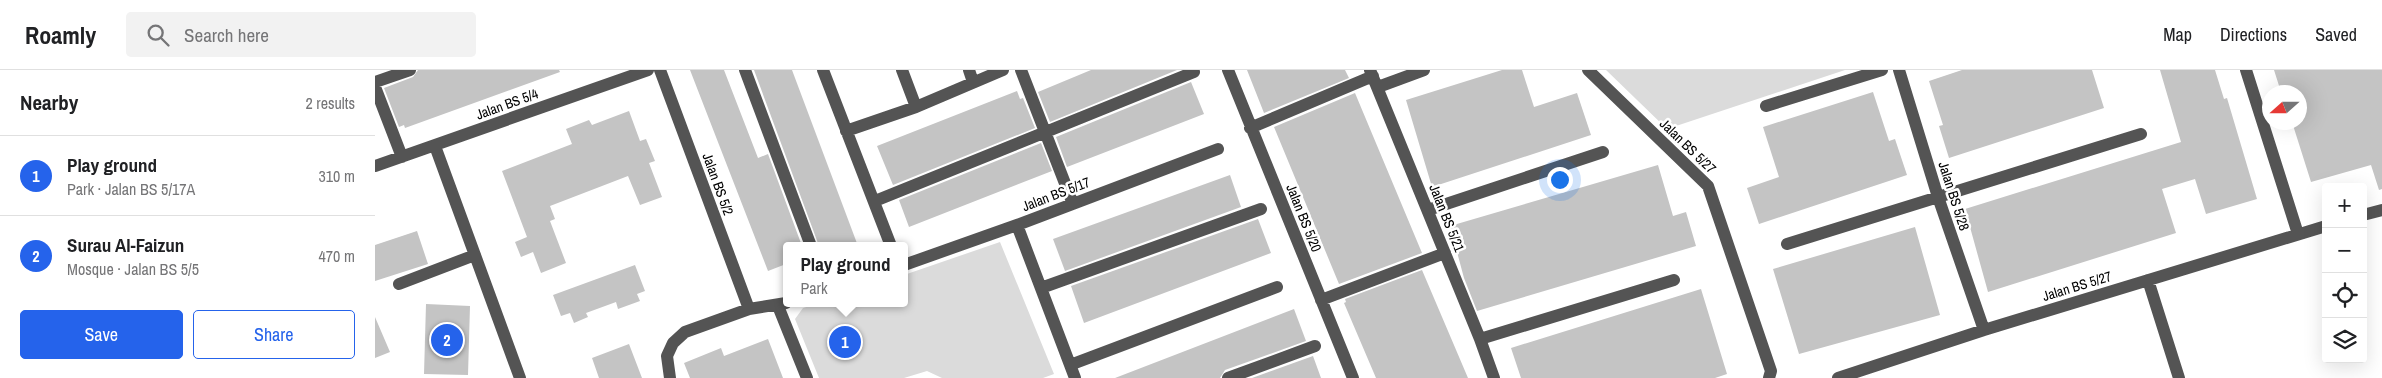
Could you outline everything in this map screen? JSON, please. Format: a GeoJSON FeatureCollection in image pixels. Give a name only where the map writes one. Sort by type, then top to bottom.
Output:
{"type":"FeatureCollection","features":[{"type":"Feature","properties":{"kind":"street"},"geometry":{"type":"LineString","coordinates":[[375,82],[410,70]]}},
{"type":"Feature","properties":{"kind":"street","name":"Jalan BS 5/4"},"geometry":{"type":"LineString","coordinates":[[375,166],[648,70]]}},
{"type":"Feature","properties":{"kind":"street","name":"Jalan BS 5/2"},"geometry":{"type":"LineString","coordinates":[[660,70],[749,309]]}},
{"type":"Feature","properties":{"kind":"street"},"geometry":{"type":"LineString","coordinates":[[745,70],[810,242]]}},
{"type":"Feature","properties":{"kind":"street"},"geometry":{"type":"LineString","coordinates":[[823,70],[890,242]]}},
{"type":"Feature","properties":{"kind":"street"},"geometry":{"type":"LineString","coordinates":[[902,70],[917,107]]}},
{"type":"Feature","properties":{"kind":"street"},"geometry":{"type":"LineString","coordinates":[[846,131],[917,107],[971,76],[1003,70]]}},
{"type":"Feature","properties":{"kind":"street"},"geometry":{"type":"LineString","coordinates":[[1021,70],[1073,204]]}},
{"type":"Feature","properties":{"kind":"street","name":"Jalan BS 5/20"},"geometry":{"type":"LineString","coordinates":[[1228,70],[1353,378]]}},
{"type":"Feature","properties":{"kind":"street"},"geometry":{"type":"LineString","coordinates":[[1250,128],[1374,78],[1424,70]]}},
{"type":"Feature","properties":{"kind":"street","name":"Jalan BS 5/27"},"geometry":{"type":"LineString","coordinates":[[1589,70],[1708,186],[1771,371],[1769,378]]}},
{"type":"Feature","properties":{"kind":"street"},"geometry":{"type":"LineString","coordinates":[[1765,106],[1881,70]]}},
{"type":"Feature","properties":{"kind":"street","name":"Jalan BS 5/28"},"geometry":{"type":"LineString","coordinates":[[1899,70],[1938,198],[1984,330]]}},
{"type":"Feature","properties":{"kind":"street"},"geometry":{"type":"LineString","coordinates":[[2246,70],[2298,234]]}},
{"type":"Feature","properties":{"kind":"street"},"geometry":{"type":"LineString","coordinates":[[875,201],[1045,134],[1194,72]]}},
{"type":"Feature","properties":{"kind":"street","name":"Jalan BS 5/21"},"geometry":{"type":"LineString","coordinates":[[1374,78],[1494,378]]}},
{"type":"Feature","properties":{"kind":"street"},"geometry":{"type":"LineString","coordinates":[[375,87],[402,157]]}},
{"type":"Feature","properties":{"kind":"street"},"geometry":{"type":"LineString","coordinates":[[1787,244],[2141,134]]}},
{"type":"Feature","properties":{"kind":"street"},"geometry":{"type":"LineString","coordinates":[[435,146],[520,378]]}},
{"type":"Feature","properties":{"kind":"street","name":"Jalan BS 5/17"},"geometry":{"type":"LineString","coordinates":[[908,264],[1017,225],[1218,149]]}},
{"type":"Feature","properties":{"kind":"street"},"geometry":{"type":"LineString","coordinates":[[1428,210],[1603,152]]}},
{"type":"Feature","properties":{"kind":"street"},"geometry":{"type":"LineString","coordinates":[[1041,288],[1261,209]]}},
{"type":"Feature","properties":{"kind":"street"},"geometry":{"type":"LineString","coordinates":[[2367,214],[2382,210]]}},
{"type":"Feature","properties":{"kind":"street"},"geometry":{"type":"LineString","coordinates":[[1017,225],[1075,378]]}},
{"type":"Feature","properties":{"kind":"street","name":"Jalan BS 5/27"},"geometry":{"type":"LineString","coordinates":[[1838,378],[1984,330],[2322,227]]}},
{"type":"Feature","properties":{"kind":"street"},"geometry":{"type":"LineString","coordinates":[[1321,300],[1445,253]]}},
{"type":"Feature","properties":{"kind":"street"},"geometry":{"type":"LineString","coordinates":[[399,284],[475,255]]}},
{"type":"Feature","properties":{"kind":"street"},"geometry":{"type":"LineString","coordinates":[[1480,339],[1674,280]]}},
{"type":"Feature","properties":{"kind":"street"},"geometry":{"type":"LineString","coordinates":[[2148,280],[2179,378]]}},
{"type":"Feature","properties":{"kind":"street"},"geometry":{"type":"LineString","coordinates":[[1070,365],[1277,287]]}},
{"type":"Feature","properties":{"kind":"street"},"geometry":{"type":"LineString","coordinates":[[670,378],[667,356],[673,343],[685,332],[749,309],[782,304]]}},
{"type":"Feature","properties":{"kind":"street"},"geometry":{"type":"LineString","coordinates":[[783,307],[807,378]]}},
{"type":"Feature","properties":{"kind":"street"},"geometry":{"type":"LineString","coordinates":[[1228,378],[1315,346]]}},
{"type":"Feature","properties":{"kind":"shaded area"},"geometry":{"type":"Polygon","coordinates":[[[1606,70],[1845,70],[1667,129],[1606,70]]]}},
{"type":"Feature","properties":{"kind":"shaded area"},"geometry":{"type":"Polygon","coordinates":[[[1000,242],[1054,374],[1043,378],[942,378],[927,371],[904,378],[819,378],[795,319],[803,308],[908,307],[908,274],[1000,242]]]}},
{"type":"Feature","properties":{"kind":"building"},"geometry":{"type":"Polygon","coordinates":[[[418,70],[559,70],[560,72],[405,128],[404,125],[399,127],[384,88],[413,77],[418,70]]]}},
{"type":"Feature","properties":{"kind":"building"},"geometry":{"type":"Polygon","coordinates":[[[690,70],[724,70],[758,158],[768,154],[801,242],[783,242],[783,265],[768,271],[690,70]]]}},
{"type":"Feature","properties":{"kind":"building"},"geometry":{"type":"Polygon","coordinates":[[[754,70],[792,70],[856,242],[818,242],[754,70]]]}},
{"type":"Feature","properties":{"kind":"building"},"geometry":{"type":"Polygon","coordinates":[[[1091,70],[1177,70],[1050,122],[1038,92],[1091,70]]]}},
{"type":"Feature","properties":{"kind":"building"},"geometry":{"type":"Polygon","coordinates":[[[1247,70],[1345,70],[1349,78],[1264,113],[1247,70]]]}},
{"type":"Feature","properties":{"kind":"building"},"geometry":{"type":"Polygon","coordinates":[[[1502,70],[1522,70],[1534,107],[1577,93],[1591,135],[1432,187],[1406,100],[1502,70]]]}},
{"type":"Feature","properties":{"kind":"building"},"geometry":{"type":"Polygon","coordinates":[[[1962,70],[2092,70],[2104,108],[1949,158],[1939,126],[1943,125],[1929,81],[1962,70]]]}},
{"type":"Feature","properties":{"kind":"building"},"geometry":{"type":"Polygon","coordinates":[[[2160,70],[2215,70],[2224,99],[2227,98],[2257,199],[2206,214],[2195,179],[2162,189],[2176,233],[1988,292],[1965,209],[2181,142],[2160,70]]]}},
{"type":"Feature","properties":{"kind":"building"},"geometry":{"type":"Polygon","coordinates":[[[2274,70],[2382,70],[2382,189],[2379,190],[2371,165],[2311,182],[2295,130],[2307,130],[2307,85],[2279,85],[2274,70]]]}},
{"type":"Feature","properties":{"kind":"building"},"geometry":{"type":"Polygon","coordinates":[[[1191,82],[1204,114],[1067,167],[1056,137],[1191,82]]]}},
{"type":"Feature","properties":{"kind":"building"},"geometry":{"type":"Polygon","coordinates":[[[1017,91],[1020,99],[1023,98],[1035,128],[893,185],[877,146],[1017,91]]]}},
{"type":"Feature","properties":{"kind":"building"},"geometry":{"type":"Polygon","coordinates":[[[1873,92],[1889,141],[1895,139],[1907,175],[1759,224],[1747,188],[1779,177],[1763,127],[1873,92]]]}},
{"type":"Feature","properties":{"kind":"building"},"geometry":{"type":"Polygon","coordinates":[[[1355,93],[1422,253],[1339,284],[1274,127],[1355,93]]]}},
{"type":"Feature","properties":{"kind":"building"},"geometry":{"type":"Polygon","coordinates":[[[629,111],[640,141],[646,139],[655,161],[649,163],[662,197],[640,205],[628,176],[550,206],[555,219],[550,221],[566,263],[541,273],[533,252],[521,257],[515,242],[527,237],[502,171],[572,144],[566,129],[589,120],[592,125],[629,111]]]}},
{"type":"Feature","properties":{"kind":"building"},"geometry":{"type":"Polygon","coordinates":[[[1041,143],[1052,171],[909,227],[899,200],[1041,143]]]}},
{"type":"Feature","properties":{"kind":"building"},"geometry":{"type":"Polygon","coordinates":[[[1658,165],[1673,216],[1686,212],[1696,246],[1477,311],[1464,278],[1450,226],[1658,165]]]}},
{"type":"Feature","properties":{"kind":"building"},"geometry":{"type":"Polygon","coordinates":[[[1230,175],[1241,207],[1065,271],[1053,239],[1230,175]]]}},
{"type":"Feature","properties":{"kind":"building"},"geometry":{"type":"Polygon","coordinates":[[[1258,219],[1271,253],[1084,323],[1071,286],[1258,219]]]}},
{"type":"Feature","properties":{"kind":"building"},"geometry":{"type":"Polygon","coordinates":[[[1915,227],[1940,315],[1799,354],[1773,269],[1915,227]]]}},
{"type":"Feature","properties":{"kind":"building"},"geometry":{"type":"Polygon","coordinates":[[[417,231],[428,264],[375,281],[375,245],[417,231]]]}},
{"type":"Feature","properties":{"kind":"building"},"geometry":{"type":"Polygon","coordinates":[[[635,265],[645,291],[637,294],[640,301],[618,309],[616,302],[586,313],[588,317],[574,323],[570,313],[561,316],[553,295],[635,265]]]}},
{"type":"Feature","properties":{"kind":"building"},"geometry":{"type":"Polygon","coordinates":[[[1422,270],[1468,378],[1376,378],[1344,303],[1346,302],[1345,299],[1422,270]]]}},
{"type":"Feature","properties":{"kind":"building"},"geometry":{"type":"Polygon","coordinates":[[[1701,289],[1727,374],[1715,378],[1521,378],[1511,348],[1701,289]]]}},
{"type":"Feature","properties":{"kind":"building"},"geometry":{"type":"Polygon","coordinates":[[[426,304],[470,306],[468,375],[424,374],[426,304]]]}},
{"type":"Feature","properties":{"kind":"building"},"geometry":{"type":"Polygon","coordinates":[[[1294,309],[1306,341],[1225,370],[1220,378],[1115,378],[1294,309]]]}},
{"type":"Feature","properties":{"kind":"building"},"geometry":{"type":"Polygon","coordinates":[[[375,317],[390,352],[375,358],[375,317]]]}},
{"type":"Feature","properties":{"kind":"building"},"geometry":{"type":"Polygon","coordinates":[[[768,339],[783,378],[690,378],[684,363],[721,348],[724,356],[768,339]]]}},
{"type":"Feature","properties":{"kind":"building"},"geometry":{"type":"Polygon","coordinates":[[[629,344],[642,378],[599,378],[592,358],[629,344]]]}},
{"type":"Feature","properties":{"kind":"building"},"geometry":{"type":"Polygon","coordinates":[[[1313,356],[1321,378],[1252,378],[1313,356]]]}},
{"type":"Feature","properties":{"kind":"place","name":"Surau Al-Faizun"},"geometry":{"type":"Point","coordinates":[447,340]}},
{"type":"Feature","properties":{"kind":"place","name":"Play ground"},"geometry":{"type":"Point","coordinates":[845,342]}}]}
